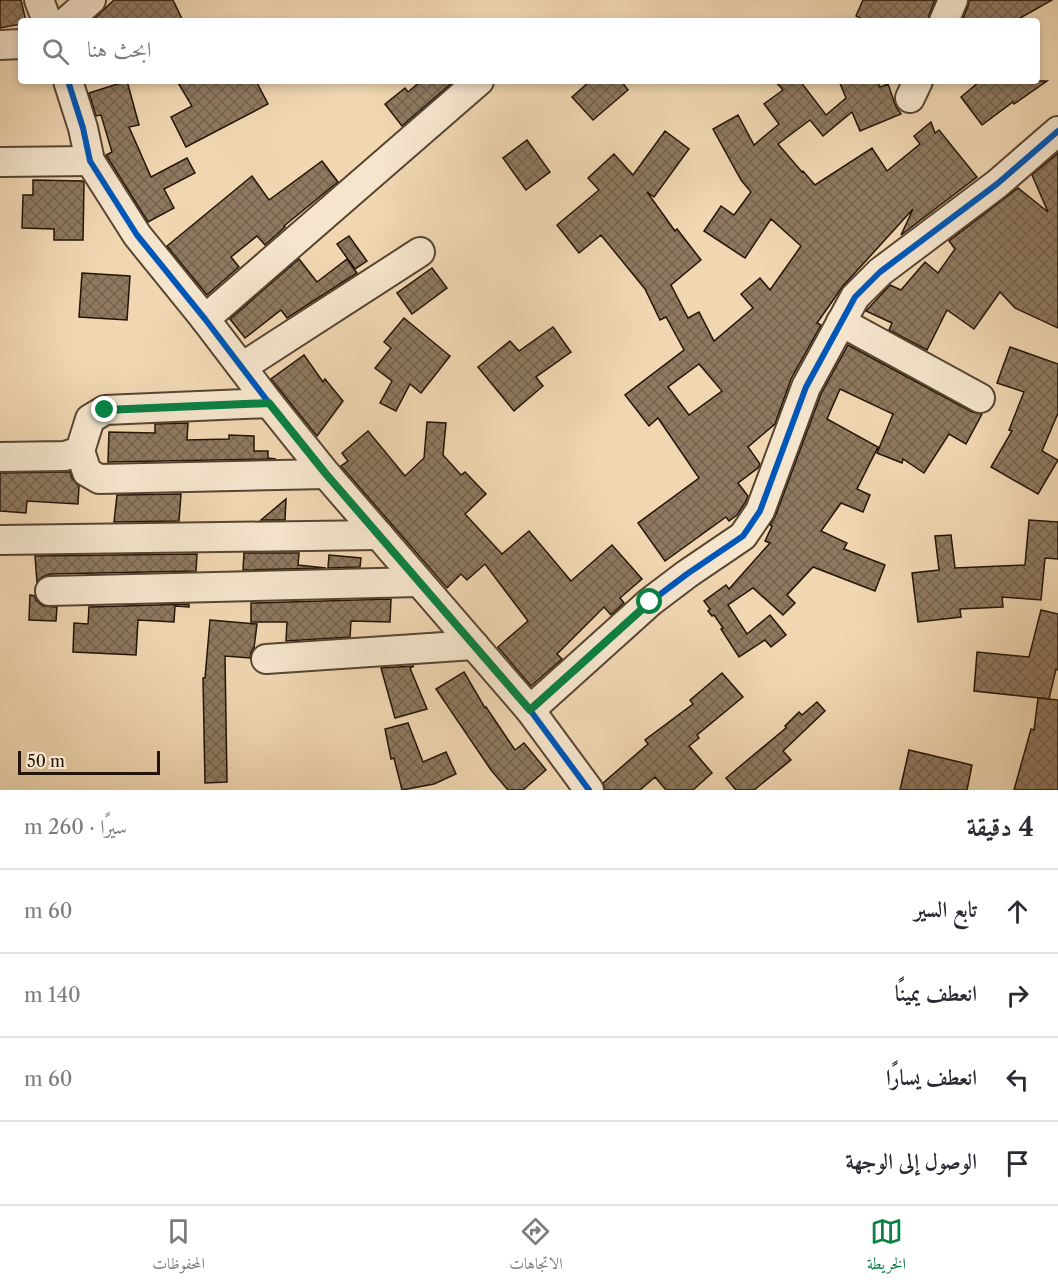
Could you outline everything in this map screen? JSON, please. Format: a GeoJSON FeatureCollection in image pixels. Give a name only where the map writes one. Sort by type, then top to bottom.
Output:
{"type":"FeatureCollection","features":[{"type":"Feature","properties":{"kind":"street"},"geometry":{"type":"LineString","coordinates":[[39,0],[46,18]]}},
{"type":"Feature","properties":{"kind":"street"},"geometry":{"type":"LineString","coordinates":[[70,18],[91,0]]}},
{"type":"Feature","properties":{"kind":"street"},"geometry":{"type":"LineString","coordinates":[[945,18],[953,0]]}},
{"type":"Feature","properties":{"kind":"street"},"geometry":{"type":"LineString","coordinates":[[0,45],[18,44]]}},
{"type":"Feature","properties":{"kind":"street"},"geometry":{"type":"LineString","coordinates":[[69,84],[83,128],[90,161],[137,235],[206,319],[326,474],[530,710],[589,790]]}},
{"type":"Feature","properties":{"kind":"street"},"geometry":{"type":"LineString","coordinates":[[206,319],[477,84]]}},
{"type":"Feature","properties":{"kind":"street"},"geometry":{"type":"LineString","coordinates":[[530,710],[650,602],[743,536],[760,511],[806,387],[855,297],[880,272],[997,184],[1058,131]]}},
{"type":"Feature","properties":{"kind":"street"},"geometry":{"type":"LineString","coordinates":[[0,162],[90,161]]}},
{"type":"Feature","properties":{"kind":"street"},"geometry":{"type":"LineString","coordinates":[[242,367],[420,252]]}},
{"type":"Feature","properties":{"kind":"street"},"geometry":{"type":"LineString","coordinates":[[841,322],[980,398]]}},
{"type":"Feature","properties":{"kind":"street"},"geometry":{"type":"LineString","coordinates":[[269,403],[105,410],[90,419],[80,451],[87,472],[99,479],[326,474]]}},
{"type":"Feature","properties":{"kind":"street"},"geometry":{"type":"LineString","coordinates":[[0,457],[65,456],[80,451]]}},
{"type":"Feature","properties":{"kind":"street"},"geometry":{"type":"LineString","coordinates":[[0,540],[378,535]]}},
{"type":"Feature","properties":{"kind":"street"},"geometry":{"type":"LineString","coordinates":[[50,591],[419,582]]}},
{"type":"Feature","properties":{"kind":"street"},"geometry":{"type":"LineString","coordinates":[[266,660],[474,645]]}},
{"type":"Feature","properties":{"kind":"building"},"geometry":{"type":"Polygon","coordinates":[[[0,0],[21,0],[25,18],[18,18],[18,25],[0,28],[0,0]]]}},
{"type":"Feature","properties":{"kind":"building"},"geometry":{"type":"Polygon","coordinates":[[[114,0],[173,0],[182,18],[95,18],[114,0]]]}},
{"type":"Feature","properties":{"kind":"building"},"geometry":{"type":"Polygon","coordinates":[[[863,0],[935,0],[928,18],[860,18],[856,16],[863,0]]]}},
{"type":"Feature","properties":{"kind":"building"},"geometry":{"type":"Polygon","coordinates":[[[969,0],[1052,0],[1020,18],[963,18],[969,0]]]}},
{"type":"Feature","properties":{"kind":"building"},"geometry":{"type":"Polygon","coordinates":[[[1040,81],[1047,81],[982,125],[961,97],[976,84],[1040,84],[1040,81]]]}},
{"type":"Feature","properties":{"kind":"building"},"geometry":{"type":"Polygon","coordinates":[[[118,84],[128,84],[139,125],[129,127],[151,177],[187,158],[195,173],[164,189],[174,208],[148,222],[106,155],[112,152],[101,115],[96,116],[89,93],[118,84]]]}},
{"type":"Feature","properties":{"kind":"building"},"geometry":{"type":"Polygon","coordinates":[[[179,84],[258,84],[268,104],[186,147],[171,117],[192,106],[179,84]]]}},
{"type":"Feature","properties":{"kind":"building"},"geometry":{"type":"Polygon","coordinates":[[[417,84],[451,84],[402,126],[385,104],[405,88],[408,92],[417,84]]]}},
{"type":"Feature","properties":{"kind":"building"},"geometry":{"type":"Polygon","coordinates":[[[587,84],[623,84],[628,90],[593,120],[572,97],[587,84]]]}},
{"type":"Feature","properties":{"kind":"building"},"geometry":{"type":"Polygon","coordinates":[[[778,84],[802,84],[826,115],[846,98],[840,84],[878,84],[880,87],[888,84],[896,107],[901,114],[860,131],[852,112],[823,136],[810,120],[778,144],[815,185],[872,148],[887,171],[920,144],[914,136],[931,122],[935,133],[939,130],[977,177],[901,235],[913,209],[843,286],[817,323],[821,325],[791,379],[775,424],[748,447],[760,464],[738,483],[748,496],[745,503],[737,515],[729,521],[726,517],[665,561],[638,523],[699,478],[658,418],[649,426],[625,395],[684,350],[666,317],[660,320],[645,289],[601,235],[579,253],[557,225],[599,190],[588,178],[614,154],[633,175],[665,131],[689,149],[654,197],[647,192],[675,231],[677,229],[701,260],[671,285],[688,318],[699,312],[714,341],[753,308],[741,294],[760,278],[770,290],[801,246],[771,219],[745,258],[704,231],[721,206],[734,215],[751,192],[741,180],[713,129],[738,115],[754,145],[779,124],[764,104],[783,90],[778,84]],[[699,364],[668,387],[689,415],[722,391],[699,364]]]}},
{"type":"Feature","properties":{"kind":"building"},"geometry":{"type":"Polygon","coordinates":[[[527,140],[550,172],[526,190],[503,158],[527,140]]]}},
{"type":"Feature","properties":{"kind":"building"},"geometry":{"type":"Polygon","coordinates":[[[1058,153],[1058,328],[1015,308],[1000,292],[974,329],[947,310],[927,350],[889,330],[892,323],[866,311],[890,285],[901,290],[925,262],[938,273],[955,249],[949,241],[1018,188],[1048,212],[1032,175],[1058,153]]]}},
{"type":"Feature","properties":{"kind":"building"},"geometry":{"type":"Polygon","coordinates":[[[322,161],[338,182],[284,226],[265,245],[257,236],[231,257],[239,267],[207,295],[167,246],[252,176],[269,200],[322,161]]]}},
{"type":"Feature","properties":{"kind":"building"},"geometry":{"type":"Polygon","coordinates":[[[33,180],[83,181],[83,240],[54,240],[54,229],[22,228],[23,195],[33,195],[33,180]]]}},
{"type":"Feature","properties":{"kind":"building"},"geometry":{"type":"Polygon","coordinates":[[[349,236],[367,261],[355,269],[337,244],[349,236]]]}},
{"type":"Feature","properties":{"kind":"building"},"geometry":{"type":"Polygon","coordinates":[[[299,259],[317,282],[347,259],[357,273],[287,318],[281,310],[245,338],[230,319],[299,259]]]}},
{"type":"Feature","properties":{"kind":"building"},"geometry":{"type":"Polygon","coordinates":[[[432,268],[447,288],[412,314],[397,293],[432,268]]]}},
{"type":"Feature","properties":{"kind":"building"},"geometry":{"type":"Polygon","coordinates":[[[82,273],[130,276],[127,320],[79,317],[82,273]]]}},
{"type":"Feature","properties":{"kind":"building"},"geometry":{"type":"Polygon","coordinates":[[[404,318],[450,356],[421,393],[410,384],[396,411],[380,403],[392,381],[375,368],[391,348],[384,342],[404,318]]]}},
{"type":"Feature","properties":{"kind":"building"},"geometry":{"type":"Polygon","coordinates":[[[553,327],[571,352],[536,377],[543,386],[514,411],[478,367],[510,341],[519,351],[553,327]]]}},
{"type":"Feature","properties":{"kind":"building"},"geometry":{"type":"Polygon","coordinates":[[[848,345],[972,412],[982,414],[966,444],[949,434],[924,473],[903,459],[902,463],[877,453],[893,414],[840,389],[827,419],[878,447],[857,489],[870,495],[863,512],[841,503],[821,531],[847,543],[844,549],[885,565],[875,591],[813,567],[787,595],[795,603],[783,615],[753,588],[728,605],[747,634],[770,615],[786,635],[771,647],[765,640],[739,657],[721,629],[723,628],[714,615],[712,616],[708,611],[710,609],[704,601],[726,585],[729,589],[770,543],[765,541],[772,526],[770,525],[821,394],[848,345]]]}},
{"type":"Feature","properties":{"kind":"building"},"geometry":{"type":"Polygon","coordinates":[[[1010,347],[1058,364],[1058,413],[1042,451],[1058,460],[1038,494],[991,467],[1012,431],[1009,430],[1024,392],[997,383],[1010,347]]]}},
{"type":"Feature","properties":{"kind":"building"},"geometry":{"type":"Polygon","coordinates":[[[304,355],[323,382],[325,379],[343,401],[317,436],[271,379],[304,355]]]}},
{"type":"Feature","properties":{"kind":"building"},"geometry":{"type":"Polygon","coordinates":[[[427,422],[446,423],[443,455],[461,475],[465,472],[486,494],[465,514],[502,554],[529,531],[571,581],[612,545],[642,579],[620,598],[624,603],[611,615],[604,607],[557,654],[562,659],[531,686],[498,647],[528,621],[485,564],[467,580],[461,574],[447,588],[341,466],[348,461],[342,453],[368,431],[405,476],[424,458],[427,422]]]}},
{"type":"Feature","properties":{"kind":"building"},"geometry":{"type":"Polygon","coordinates":[[[188,423],[187,440],[229,439],[229,435],[254,436],[254,451],[268,451],[268,458],[276,459],[108,462],[109,432],[155,433],[155,424],[188,423]]]}},
{"type":"Feature","properties":{"kind":"building"},"geometry":{"type":"Polygon","coordinates":[[[70,472],[79,486],[78,504],[27,501],[26,513],[0,511],[0,473],[70,472]]]}},
{"type":"Feature","properties":{"kind":"building"},"geometry":{"type":"Polygon","coordinates":[[[181,494],[179,521],[114,522],[117,495],[181,494]]]}},
{"type":"Feature","properties":{"kind":"building"},"geometry":{"type":"Polygon","coordinates":[[[286,499],[285,520],[261,520],[286,499]]]}},
{"type":"Feature","properties":{"kind":"building"},"geometry":{"type":"Polygon","coordinates":[[[1029,520],[1058,522],[1058,559],[1045,558],[1041,600],[1002,597],[1003,607],[960,609],[961,617],[918,622],[912,573],[939,570],[935,536],[951,535],[955,568],[1025,565],[1029,520]]]}},
{"type":"Feature","properties":{"kind":"building"},"geometry":{"type":"Polygon","coordinates":[[[244,553],[299,553],[298,565],[326,568],[243,570],[244,553]]]}},
{"type":"Feature","properties":{"kind":"building"},"geometry":{"type":"Polygon","coordinates":[[[197,554],[196,571],[50,574],[37,582],[35,556],[197,554]]]}},
{"type":"Feature","properties":{"kind":"building"},"geometry":{"type":"Polygon","coordinates":[[[329,555],[361,558],[360,567],[328,568],[329,555]]]}},
{"type":"Feature","properties":{"kind":"building"},"geometry":{"type":"Polygon","coordinates":[[[30,595],[35,596],[43,606],[57,607],[56,621],[29,620],[30,595]]]}},
{"type":"Feature","properties":{"kind":"building"},"geometry":{"type":"Polygon","coordinates":[[[391,599],[390,622],[351,621],[350,637],[286,641],[287,622],[251,622],[251,603],[391,599]]]}},
{"type":"Feature","properties":{"kind":"building"},"geometry":{"type":"Polygon","coordinates":[[[189,604],[189,607],[175,606],[174,622],[138,620],[136,655],[73,652],[74,623],[88,624],[89,607],[189,604]]]}},
{"type":"Feature","properties":{"kind":"building"},"geometry":{"type":"Polygon","coordinates":[[[1041,610],[1058,614],[1058,670],[1056,669],[1049,699],[974,691],[977,652],[1029,657],[1041,610]]]}},
{"type":"Feature","properties":{"kind":"building"},"geometry":{"type":"Polygon","coordinates":[[[210,620],[257,624],[254,648],[250,658],[225,656],[227,782],[205,783],[203,678],[205,678],[210,620]]]}},
{"type":"Feature","properties":{"kind":"building"},"geometry":{"type":"Polygon","coordinates":[[[414,666],[410,668],[427,709],[395,718],[381,668],[414,666]]]}},
{"type":"Feature","properties":{"kind":"building"},"geometry":{"type":"Polygon","coordinates":[[[464,672],[485,708],[515,750],[524,743],[546,770],[523,790],[508,790],[491,770],[436,689],[464,672]]]}},
{"type":"Feature","properties":{"kind":"building"},"geometry":{"type":"Polygon","coordinates":[[[722,673],[743,697],[697,735],[699,738],[689,746],[712,773],[693,790],[666,790],[655,777],[640,790],[605,790],[603,783],[648,744],[645,740],[693,704],[690,700],[722,673]]]}},
{"type":"Feature","properties":{"kind":"building"},"geometry":{"type":"Polygon","coordinates":[[[1038,698],[1058,700],[1058,790],[1014,790],[1031,729],[1034,730],[1038,698]]]}},
{"type":"Feature","properties":{"kind":"building"},"geometry":{"type":"Polygon","coordinates":[[[817,702],[825,711],[783,751],[791,760],[754,790],[736,790],[726,778],[786,728],[785,726],[799,712],[802,715],[817,702]]]}},
{"type":"Feature","properties":{"kind":"building"},"geometry":{"type":"Polygon","coordinates":[[[408,723],[423,762],[446,752],[456,774],[434,784],[402,790],[394,758],[391,759],[385,729],[408,723]]]}},
{"type":"Feature","properties":{"kind":"building"},"geometry":{"type":"Polygon","coordinates":[[[909,750],[972,765],[967,790],[900,790],[909,750]]]}},
{"type":"Feature","properties":{"kind":"cycle path"},"geometry":{"type":"LineString","coordinates":[[69,84],[83,128],[90,161],[137,235],[326,474],[530,710],[589,790]]}},
{"type":"Feature","properties":{"kind":"cycle path"},"geometry":{"type":"LineString","coordinates":[[530,710],[650,602],[743,536],[760,511],[806,387],[855,297],[880,272],[997,184],[1058,131]]}},
{"type":"Feature","properties":{"kind":"route"},"geometry":{"type":"LineString","coordinates":[[105,410],[269,403],[326,474],[530,710],[650,602]]}}]}
